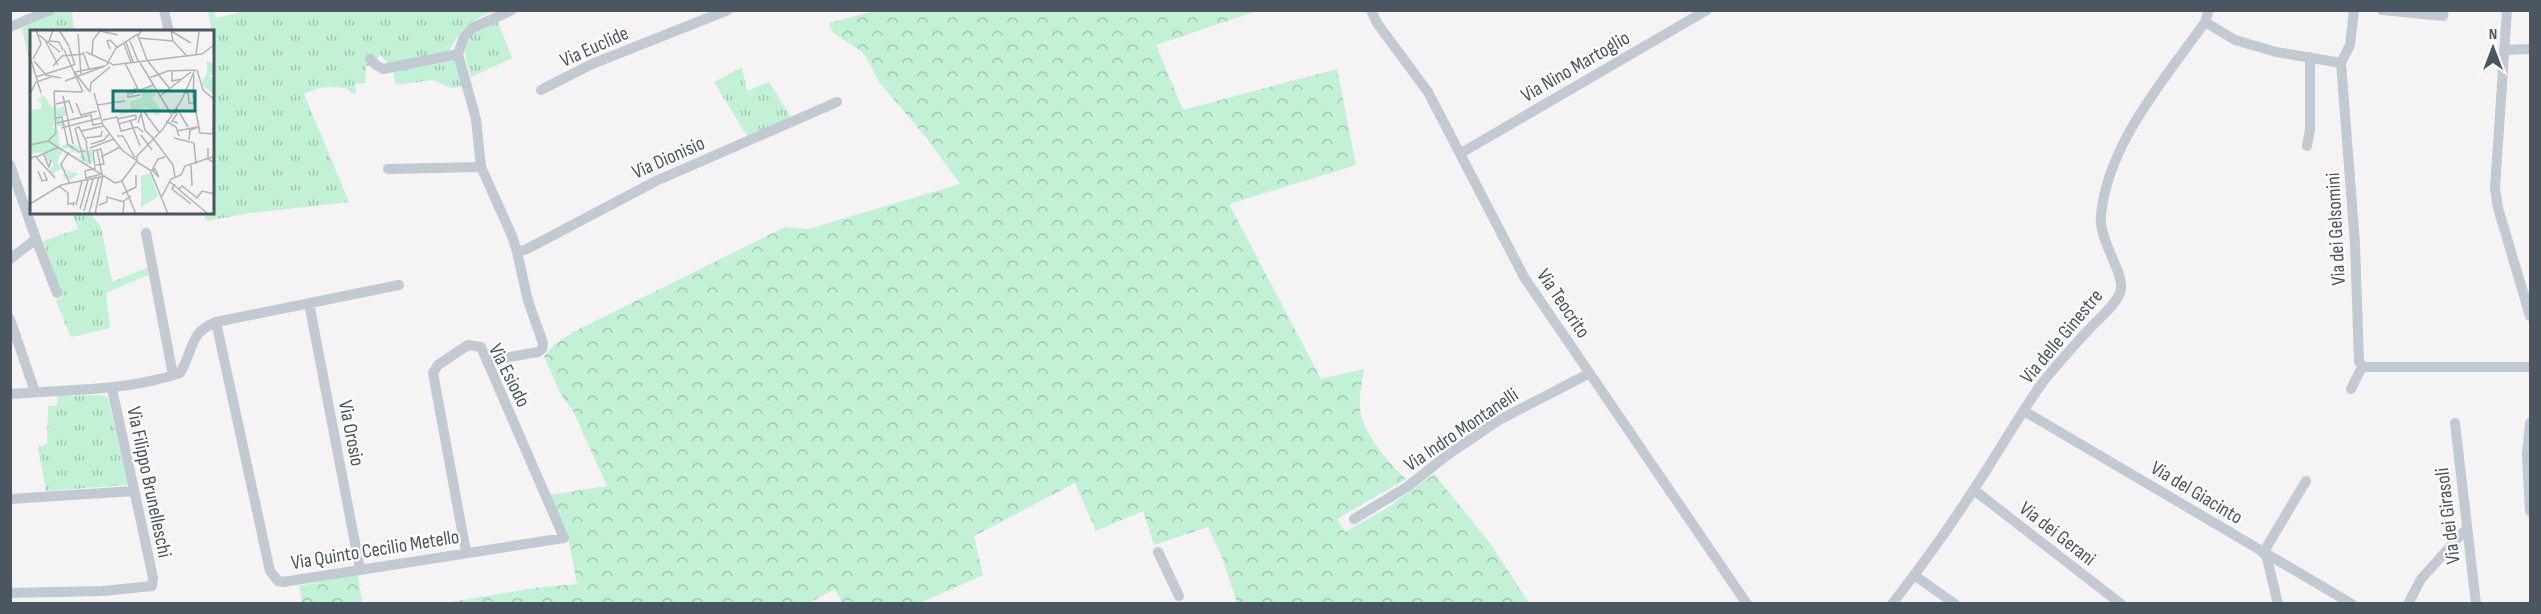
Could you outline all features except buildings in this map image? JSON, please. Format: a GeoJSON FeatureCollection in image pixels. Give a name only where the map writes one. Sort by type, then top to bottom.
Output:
{"type":"FeatureCollection","features":[{"type":"Feature","properties":{"kind":"street"},"geometry":{"type":"LineString","coordinates":[[10,27],[50,10]]}},
{"type":"Feature","properties":{"kind":"street"},"geometry":{"type":"LineString","coordinates":[[164,10],[169,30]]}},
{"type":"Feature","properties":{"kind":"street"},"geometry":{"type":"LineString","coordinates":[[487,361],[537,352],[542,349],[543,344],[528,301],[512,236],[481,167],[476,119],[458,54],[464,37],[472,28],[512,10]]}},
{"type":"Feature","properties":{"kind":"street","name":"Via Euclide"},"geometry":{"type":"LineString","coordinates":[[541,90],[592,64],[728,10]]}},
{"type":"Feature","properties":{"kind":"street","name":"Via Teocrito"},"geometry":{"type":"LineString","coordinates":[[1371,10],[1377,23],[1428,93],[1524,277],[1747,603]]}},
{"type":"Feature","properties":{"kind":"street","name":"Via Nino Martoglio"},"geometry":{"type":"LineString","coordinates":[[1461,153],[1707,10]]}},
{"type":"Feature","properties":{"kind":"street","name":"Via delle Ginestre"},"geometry":{"type":"LineString","coordinates":[[1892,603],[1974,490],[2024,411],[2065,355],[2115,302],[2121,291],[2119,272],[2104,242],[2101,228],[2101,215],[2108,180],[2114,162],[2135,123],[2205,22],[2209,10]]}},
{"type":"Feature","properties":{"kind":"street"},"geometry":{"type":"LineString","coordinates":[[2205,22],[2235,40],[2276,52],[2342,63],[2350,45],[2354,10]]}},
{"type":"Feature","properties":{"kind":"street"},"geometry":{"type":"LineString","coordinates":[[2382,10],[2443,16],[2444,10]]}},
{"type":"Feature","properties":{"kind":"street"},"geometry":{"type":"LineString","coordinates":[[2507,10],[2495,188],[2498,208],[2530,316]]}},
{"type":"Feature","properties":{"kind":"street"},"geometry":{"type":"LineString","coordinates":[[2504,50],[2530,49]]}},
{"type":"Feature","properties":{"kind":"street"},"geometry":{"type":"LineString","coordinates":[[370,58],[383,69],[458,54]]}},
{"type":"Feature","properties":{"kind":"street"},"geometry":{"type":"LineString","coordinates":[[2307,146],[2310,129],[2310,57]]}},
{"type":"Feature","properties":{"kind":"street","name":"Via dei Gelsomini"},"geometry":{"type":"LineString","coordinates":[[2342,63],[2361,367]]}},
{"type":"Feature","properties":{"kind":"street","name":"Via Dionisio"},"geometry":{"type":"LineString","coordinates":[[517,252],[527,249],[656,181],[837,102]]}},
{"type":"Feature","properties":{"kind":"street"},"geometry":{"type":"LineString","coordinates":[[10,165],[57,293]]}},
{"type":"Feature","properties":{"kind":"street"},"geometry":{"type":"LineString","coordinates":[[388,169],[481,167]]}},
{"type":"Feature","properties":{"kind":"street"},"geometry":{"type":"LineString","coordinates":[[146,232],[172,375]]}},
{"type":"Feature","properties":{"kind":"street"},"geometry":{"type":"LineString","coordinates":[[10,259],[36,239]]}},
{"type":"Feature","properties":{"kind":"street"},"geometry":{"type":"LineString","coordinates":[[2520,280],[2530,293]]}},
{"type":"Feature","properties":{"kind":"street"},"geometry":{"type":"LineString","coordinates":[[10,394],[111,389],[180,373],[196,336],[208,325],[399,285]]}},
{"type":"Feature","properties":{"kind":"street","name":"Via Orosio"},"geometry":{"type":"LineString","coordinates":[[309,303],[360,569]]}},
{"type":"Feature","properties":{"kind":"street"},"geometry":{"type":"LineString","coordinates":[[10,319],[36,392]]}},
{"type":"Feature","properties":{"kind":"street","name":"Via Quinto Cecilio Metello"},"geometry":{"type":"LineString","coordinates":[[216,322],[270,571],[278,580],[289,581],[564,538]]}},
{"type":"Feature","properties":{"kind":"street","name":"Via Esiodo"},"geometry":{"type":"LineString","coordinates":[[465,552],[433,373],[438,365],[468,345],[481,347],[564,538]]}},
{"type":"Feature","properties":{"kind":"street"},"geometry":{"type":"LineString","coordinates":[[2350,389],[2361,367],[2530,367]]}},
{"type":"Feature","properties":{"kind":"street","name":"Via Indro Montanelli"},"geometry":{"type":"LineString","coordinates":[[1354,519],[1407,487],[1446,456],[1499,420],[1590,373]]}},
{"type":"Feature","properties":{"kind":"street","name":"Via Filippo Brunelleschi"},"geometry":{"type":"LineString","coordinates":[[10,593],[103,591],[152,586],[153,578],[111,389]]}},
{"type":"Feature","properties":{"kind":"street","name":"Via del Giacinto"},"geometry":{"type":"LineString","coordinates":[[2024,411],[2352,603]]}},
{"type":"Feature","properties":{"kind":"street","name":"Via dei Girasoli"},"geometry":{"type":"LineString","coordinates":[[2455,423],[2476,603]]}},
{"type":"Feature","properties":{"kind":"street"},"geometry":{"type":"LineString","coordinates":[[2530,423],[2530,511]]}},
{"type":"Feature","properties":{"kind":"street"},"geometry":{"type":"LineString","coordinates":[[2278,603],[2264,553],[2306,481]]}},
{"type":"Feature","properties":{"kind":"street","name":"Via dei Gerani"},"geometry":{"type":"LineString","coordinates":[[1974,490],[2121,603]]}},
{"type":"Feature","properties":{"kind":"street"},"geometry":{"type":"LineString","coordinates":[[10,499],[134,491]]}},
{"type":"Feature","properties":{"kind":"street"},"geometry":{"type":"LineString","coordinates":[[2409,603],[2421,579],[2467,528]]}},
{"type":"Feature","properties":{"kind":"street"},"geometry":{"type":"LineString","coordinates":[[1158,552],[1179,596]]}},
{"type":"Feature","properties":{"kind":"street"},"geometry":{"type":"LineString","coordinates":[[1914,575],[1954,603]]}},
{"type":"Feature","properties":{"kind":"green space"},"geometry":{"type":"Polygon","coordinates":[[[237,10],[495,11],[467,26],[457,37],[449,52],[389,64],[380,55],[371,66],[366,66],[365,83],[355,84],[356,93],[352,94],[348,89],[331,87],[304,94],[349,202],[251,213],[206,221],[204,214],[214,214],[215,47],[214,30],[212,30],[208,11],[214,11],[216,18],[238,13],[237,10]]]}},
{"type":"Feature","properties":{"kind":"green space"},"geometry":{"type":"Polygon","coordinates":[[[878,10],[1257,11],[1156,45],[1183,110],[1337,69],[1356,165],[1229,204],[1321,379],[1364,369],[1360,408],[1365,427],[1377,447],[1406,479],[1337,519],[1345,532],[1387,508],[1434,474],[1490,543],[1529,603],[1237,603],[1222,557],[1208,527],[1154,545],[1143,511],[1096,531],[1075,483],[974,536],[983,575],[920,603],[842,603],[835,589],[807,604],[439,604],[534,588],[577,584],[567,532],[550,495],[607,486],[573,411],[560,393],[544,356],[555,344],[575,331],[785,227],[808,229],[960,184],[928,140],[880,83],[866,57],[861,51],[833,33],[829,23],[878,10]]]}},
{"type":"Feature","properties":{"kind":"green space"},"geometry":{"type":"Polygon","coordinates":[[[56,11],[72,11],[74,30],[30,30],[30,66],[22,28],[56,11]]]}},
{"type":"Feature","properties":{"kind":"green space"},"geometry":{"type":"Polygon","coordinates":[[[497,20],[512,58],[471,77],[465,47],[467,41],[477,31],[497,20]]]}},
{"type":"Feature","properties":{"kind":"green space"},"geometry":{"type":"Polygon","coordinates":[[[457,59],[465,86],[452,88],[432,80],[396,85],[393,72],[457,59]]]}},
{"type":"Feature","properties":{"kind":"green space"},"geometry":{"type":"Polygon","coordinates":[[[742,67],[747,91],[769,82],[791,117],[747,136],[714,82],[742,67]]]}},
{"type":"Feature","properties":{"kind":"green space"},"geometry":{"type":"Polygon","coordinates":[[[72,214],[91,214],[101,227],[112,282],[149,267],[150,274],[106,293],[110,328],[71,337],[56,301],[62,297],[43,241],[78,229],[72,214]]]}},
{"type":"Feature","properties":{"kind":"green space"},"geometry":{"type":"Polygon","coordinates":[[[104,395],[108,398],[128,485],[46,491],[38,447],[47,444],[48,406],[57,406],[57,396],[104,395]]]}},
{"type":"Feature","properties":{"kind":"green space"},"geometry":{"type":"Polygon","coordinates":[[[358,574],[362,603],[302,603],[299,586],[358,574]]]}}]}
